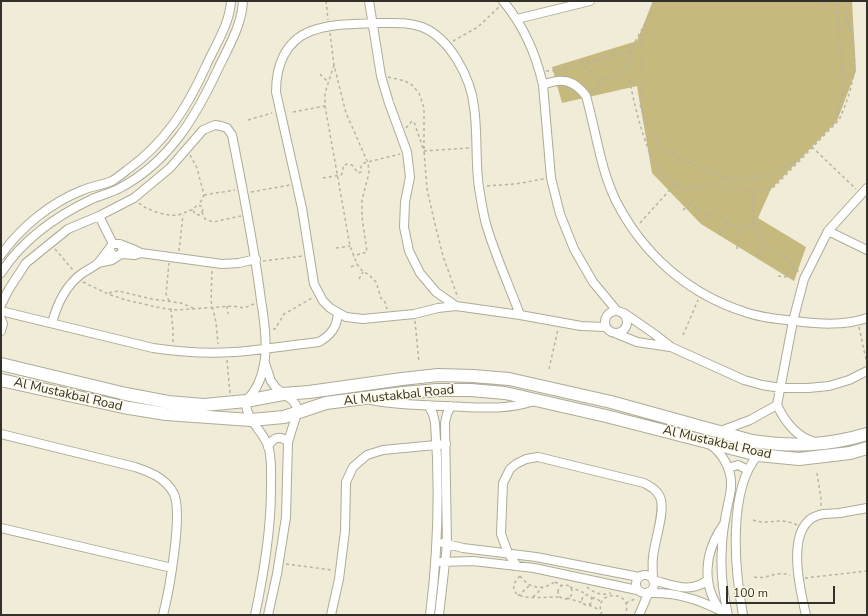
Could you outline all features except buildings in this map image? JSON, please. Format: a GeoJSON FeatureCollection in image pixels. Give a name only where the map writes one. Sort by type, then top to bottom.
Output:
{"type":"FeatureCollection","features":[{"type":"Feature","properties":{"kind":"main road","name":"Al Mustakbal Road"},"geometry":{"type":"LineString","coordinates":[[1,364],[154,399],[204,404],[246,401],[283,394],[309,392],[402,378],[473,376],[509,379],[611,402],[752,441],[776,444],[824,444],[847,440],[867,434]]}},
{"type":"Feature","properties":{"kind":"main road","name":"Al Mustakbal Road"},"geometry":{"type":"LineString","coordinates":[[1,380],[123,407],[166,414],[251,420],[268,420],[297,413],[326,403],[437,390],[465,390],[505,394],[590,412],[758,456],[799,459],[850,453],[867,448]]}},
{"type":"Feature","properties":{"kind":"main road"},"geometry":{"type":"LineString","coordinates":[[309,392],[314,400],[326,403]]}},
{"type":"Feature","properties":{"kind":"main road"},"geometry":{"type":"LineString","coordinates":[[590,412],[594,404],[592,398]]}},
{"type":"Feature","properties":{"kind":"main road"},"geometry":{"type":"LineString","coordinates":[[606,416],[606,407],[611,402]]}},
{"type":"Feature","properties":{"kind":"main road"},"geometry":{"type":"LineString","coordinates":[[208,418],[226,403]]}},
{"type":"Feature","properties":{"kind":"street"},"geometry":{"type":"LineString","coordinates":[[1,255],[9,244],[31,222],[55,204],[83,190],[112,181],[137,164],[159,143],[178,119],[194,93],[228,18],[231,1]]}},
{"type":"Feature","properties":{"kind":"street"},"geometry":{"type":"LineString","coordinates":[[1,273],[22,245],[44,227],[93,199],[119,189],[145,171],[168,150],[188,126],[204,99],[239,23],[243,1]]}},
{"type":"Feature","properties":{"kind":"street"},"geometry":{"type":"LineString","coordinates":[[369,1],[381,76],[388,103],[407,152],[410,178],[405,202],[404,227],[409,251],[420,273],[436,292],[458,307]]}},
{"type":"Feature","properties":{"kind":"street"},"geometry":{"type":"LineString","coordinates":[[503,1],[517,19],[529,41],[540,71],[543,85],[551,178],[560,214],[574,249],[593,282],[627,319],[627,326],[622,332],[615,333]]}},
{"type":"Feature","properties":{"kind":"street"},"geometry":{"type":"LineString","coordinates":[[517,19],[590,1]]}},
{"type":"Feature","properties":{"kind":"street"},"geometry":{"type":"LineString","coordinates":[[520,314],[486,223],[479,187],[475,147],[474,106],[471,89],[465,73],[446,45],[435,35],[422,27],[408,23],[329,26],[310,32],[297,39],[287,50],[280,63],[276,77],[276,92],[302,208],[314,284],[319,294],[330,308],[346,317],[363,319],[414,314],[438,308],[458,307],[520,314],[581,326],[606,327],[612,332],[637,342],[671,347]]}},
{"type":"Feature","properties":{"kind":"street"},"geometry":{"type":"LineString","coordinates":[[543,85],[552,81],[567,81],[580,88],[586,96],[605,173],[615,199],[629,224],[646,247],[665,267],[688,285],[723,304],[746,313],[769,318],[826,324],[858,321],[867,318]]}},
{"type":"Feature","properties":{"kind":"street"},"geometry":{"type":"LineString","coordinates":[[1,305],[8,289],[26,263],[50,243],[68,229],[99,216],[134,198],[170,168],[203,130],[215,125],[227,128],[232,135],[256,260],[265,331],[265,363],[271,381],[283,394],[292,400],[296,405],[297,413],[288,442],[286,517],[279,563],[268,615]]}},
{"type":"Feature","properties":{"kind":"street"},"geometry":{"type":"LineString","coordinates":[[824,444],[811,441],[790,427],[782,416],[778,405],[793,321],[804,278],[828,232],[864,191]]}},
{"type":"Feature","properties":{"kind":"street"},"geometry":{"type":"LineString","coordinates":[[98,262],[105,262],[120,255],[123,250],[115,246],[99,216]]}},
{"type":"Feature","properties":{"kind":"street"},"geometry":{"type":"LineString","coordinates":[[828,232],[867,250]]}},
{"type":"Feature","properties":{"kind":"street"},"geometry":{"type":"LineString","coordinates":[[52,323],[62,296],[70,285],[78,276],[98,262],[115,246],[129,247],[141,253],[222,264],[256,260]]}},
{"type":"Feature","properties":{"kind":"street"},"geometry":{"type":"LineString","coordinates":[[115,246],[112,254],[134,255],[141,253]]}},
{"type":"Feature","properties":{"kind":"street"},"geometry":{"type":"LineString","coordinates":[[1,311],[153,348],[222,352],[320,342],[326,338],[335,327],[338,313]]}},
{"type":"Feature","properties":{"kind":"street"},"geometry":{"type":"LineString","coordinates":[[606,327],[605,319],[607,316],[610,313],[620,312],[653,332],[671,347],[744,380],[762,385],[781,388],[829,386],[849,380],[867,371]]}},
{"type":"Feature","properties":{"kind":"street"},"geometry":{"type":"LineString","coordinates":[[1,319],[3,324],[1,331]]}},
{"type":"Feature","properties":{"kind":"street"},"geometry":{"type":"LineString","coordinates":[[255,615],[264,572],[271,516],[271,460],[268,446],[245,408],[246,401],[256,389],[265,363]]}},
{"type":"Feature","properties":{"kind":"street"},"geometry":{"type":"LineString","coordinates":[[362,398],[389,403],[508,407],[535,400]]}},
{"type":"Feature","properties":{"kind":"street"},"geometry":{"type":"LineString","coordinates":[[428,405],[436,423],[438,509],[438,542],[430,615]]}},
{"type":"Feature","properties":{"kind":"street"},"geometry":{"type":"LineString","coordinates":[[718,432],[750,420],[778,405]]}},
{"type":"Feature","properties":{"kind":"street"},"geometry":{"type":"LineString","coordinates":[[439,615],[447,545],[445,423],[451,406]]}},
{"type":"Feature","properties":{"kind":"street"},"geometry":{"type":"LineString","coordinates":[[1,434],[135,468],[154,474],[167,484],[174,495],[177,510],[172,568],[163,615]]}},
{"type":"Feature","properties":{"kind":"street"},"geometry":{"type":"LineString","coordinates":[[268,446],[271,440],[277,437],[283,438],[288,442]]}},
{"type":"Feature","properties":{"kind":"street"},"geometry":{"type":"LineString","coordinates":[[707,442],[722,456],[728,468],[731,486],[724,523],[722,548],[724,597],[728,615]]}},
{"type":"Feature","properties":{"kind":"street"},"geometry":{"type":"LineString","coordinates":[[331,615],[340,571],[345,531],[346,482],[353,467],[366,455],[383,450],[446,444]]}},
{"type":"Feature","properties":{"kind":"street"},"geometry":{"type":"LineString","coordinates":[[743,615],[737,577],[737,519],[741,490],[748,470],[758,456]]}},
{"type":"Feature","properties":{"kind":"street"},"geometry":{"type":"LineString","coordinates":[[489,563],[501,534],[503,483],[506,476],[516,464],[526,459],[538,458],[644,483],[657,492],[661,499],[660,522],[653,556],[653,589],[648,593],[640,613]]}},
{"type":"Feature","properties":{"kind":"street"},"geometry":{"type":"LineString","coordinates":[[728,468],[738,465],[748,470]]}},
{"type":"Feature","properties":{"kind":"street"},"geometry":{"type":"LineString","coordinates":[[806,615],[799,578],[797,542],[802,528],[806,522],[819,515],[867,508]]}},
{"type":"Feature","properties":{"kind":"street"},"geometry":{"type":"LineString","coordinates":[[721,612],[710,590],[707,568],[710,550],[717,533],[724,523]]}},
{"type":"Feature","properties":{"kind":"street"},"geometry":{"type":"LineString","coordinates":[[1,528],[172,568]]}},
{"type":"Feature","properties":{"kind":"street"},"geometry":{"type":"LineString","coordinates":[[501,534],[508,553],[517,566]]}},
{"type":"Feature","properties":{"kind":"street"},"geometry":{"type":"LineString","coordinates":[[438,542],[447,545],[565,562],[640,577],[648,575],[653,580],[686,588],[698,586],[708,580]]}},
{"type":"Feature","properties":{"kind":"street"},"geometry":{"type":"LineString","coordinates":[[640,613],[636,585],[653,556]]}},
{"type":"Feature","properties":{"kind":"street"},"geometry":{"type":"LineString","coordinates":[[436,562],[473,561],[562,573],[642,594],[667,594],[690,598],[708,604],[721,612]]}},
{"type":"Feature","properties":{"kind":"path"},"geometry":{"type":"LineString","coordinates":[[326,1],[334,65],[346,113],[368,162],[368,173],[362,200],[362,217],[367,252],[353,256]]}},
{"type":"Feature","properties":{"kind":"path"},"geometry":{"type":"LineString","coordinates":[[446,45],[478,27],[503,1]]}},
{"type":"Feature","properties":{"kind":"path"},"geometry":{"type":"LineString","coordinates":[[653,1],[648,20],[631,51],[629,63],[632,89],[644,139],[656,167],[664,177],[675,184],[694,188],[705,186],[725,186],[755,192],[769,190],[774,186],[839,120],[854,78],[854,43],[846,18],[846,1]]}},
{"type":"Feature","properties":{"kind":"path"},"geometry":{"type":"LineString","coordinates":[[819,1],[823,4],[832,1]]}},
{"type":"Feature","properties":{"kind":"path"},"geometry":{"type":"LineString","coordinates":[[832,126],[843,94],[842,64],[836,1]]}},
{"type":"Feature","properties":{"kind":"path"},"geometry":{"type":"LineString","coordinates":[[641,33],[642,86],[640,105],[648,127],[662,148],[687,162],[728,179],[757,178],[764,176],[784,169],[807,152]]}},
{"type":"Feature","properties":{"kind":"path"},"geometry":{"type":"LineString","coordinates":[[540,71],[561,70],[580,63],[598,60],[620,52],[631,51]]}},
{"type":"Feature","properties":{"kind":"path"},"geometry":{"type":"LineString","coordinates":[[580,63],[600,78],[613,79],[621,72],[624,65],[629,63]]}},
{"type":"Feature","properties":{"kind":"path"},"geometry":{"type":"LineString","coordinates":[[334,65],[325,93],[325,106],[350,246],[357,264],[363,272],[368,274],[376,282],[381,298],[387,308],[387,316]]}},
{"type":"Feature","properties":{"kind":"path"},"geometry":{"type":"LineString","coordinates":[[320,74],[328,82]]}},
{"type":"Feature","properties":{"kind":"path"},"geometry":{"type":"LineString","coordinates":[[381,76],[405,81],[412,85],[418,93],[424,108],[424,151],[427,189],[443,256],[458,307]]}},
{"type":"Feature","properties":{"kind":"path"},"geometry":{"type":"LineString","coordinates":[[586,96],[599,85],[600,78]]}},
{"type":"Feature","properties":{"kind":"path"},"geometry":{"type":"LineString","coordinates":[[293,112],[325,106]]}},
{"type":"Feature","properties":{"kind":"path"},"geometry":{"type":"LineString","coordinates":[[248,120],[280,111]]}},
{"type":"Feature","properties":{"kind":"path"},"geometry":{"type":"LineString","coordinates":[[401,134],[412,121],[414,122],[424,151]]}},
{"type":"Feature","properties":{"kind":"path"},"geometry":{"type":"LineString","coordinates":[[424,151],[475,147]]}},
{"type":"Feature","properties":{"kind":"path"},"geometry":{"type":"LineString","coordinates":[[812,147],[864,191]]}},
{"type":"Feature","properties":{"kind":"path"},"geometry":{"type":"LineString","coordinates":[[134,198],[141,205],[150,210],[174,216],[183,214],[189,210],[193,210],[195,206],[199,206],[204,195],[197,168],[187,148]]}},
{"type":"Feature","properties":{"kind":"path"},"geometry":{"type":"LineString","coordinates":[[323,178],[337,175],[340,176],[342,174],[343,166],[347,164],[352,165],[357,173],[360,173],[362,164],[407,152]]}},
{"type":"Feature","properties":{"kind":"path"},"geometry":{"type":"LineString","coordinates":[[479,187],[515,184],[551,178]]}},
{"type":"Feature","properties":{"kind":"path"},"geometry":{"type":"LineString","coordinates":[[204,195],[296,184]]}},
{"type":"Feature","properties":{"kind":"path"},"geometry":{"type":"LineString","coordinates":[[640,223],[675,184]]}},
{"type":"Feature","properties":{"kind":"path"},"geometry":{"type":"LineString","coordinates":[[683,210],[692,202],[694,188]]}},
{"type":"Feature","properties":{"kind":"path"},"geometry":{"type":"LineString","coordinates":[[755,192],[751,202],[754,218],[753,222],[765,244],[774,252],[784,256],[804,278]]}},
{"type":"Feature","properties":{"kind":"path"},"geometry":{"type":"LineString","coordinates":[[692,202],[699,211],[720,217],[729,222],[732,226],[739,229],[747,228],[753,222]]}},
{"type":"Feature","properties":{"kind":"path"},"geometry":{"type":"LineString","coordinates":[[199,206],[202,208],[205,218],[213,222],[247,215]]}},
{"type":"Feature","properties":{"kind":"path"},"geometry":{"type":"LineString","coordinates":[[193,210],[197,214],[202,212]]}},
{"type":"Feature","properties":{"kind":"path"},"geometry":{"type":"LineString","coordinates":[[178,259],[183,214]]}},
{"type":"Feature","properties":{"kind":"path"},"geometry":{"type":"LineString","coordinates":[[719,235],[722,232],[724,225],[729,222]]}},
{"type":"Feature","properties":{"kind":"path"},"geometry":{"type":"LineString","coordinates":[[737,249],[738,238],[742,229]]}},
{"type":"Feature","properties":{"kind":"path"},"geometry":{"type":"LineString","coordinates":[[50,243],[83,282],[108,294],[144,304],[172,309],[227,306],[244,308],[262,302]]}},
{"type":"Feature","properties":{"kind":"path"},"geometry":{"type":"LineString","coordinates":[[757,256],[765,244]]}},
{"type":"Feature","properties":{"kind":"path"},"geometry":{"type":"LineString","coordinates":[[336,248],[350,246]]}},
{"type":"Feature","properties":{"kind":"path"},"geometry":{"type":"LineString","coordinates":[[256,260],[309,255]]}},
{"type":"Feature","properties":{"kind":"path"},"geometry":{"type":"LineString","coordinates":[[169,301],[166,294],[170,257]]}},
{"type":"Feature","properties":{"kind":"path"},"geometry":{"type":"LineString","coordinates":[[212,263],[211,301],[222,352],[226,403]]}},
{"type":"Feature","properties":{"kind":"path"},"geometry":{"type":"LineString","coordinates":[[351,267],[357,264]]}},
{"type":"Feature","properties":{"kind":"path"},"geometry":{"type":"LineString","coordinates":[[778,276],[786,276],[794,266]]}},
{"type":"Feature","properties":{"kind":"path"},"geometry":{"type":"LineString","coordinates":[[359,278],[363,272]]}},
{"type":"Feature","properties":{"kind":"path"},"geometry":{"type":"LineString","coordinates":[[108,294],[118,291],[152,299],[181,303],[194,308]]}},
{"type":"Feature","properties":{"kind":"path"},"geometry":{"type":"LineString","coordinates":[[683,335],[702,293]]}},
{"type":"Feature","properties":{"kind":"path"},"geometry":{"type":"LineString","coordinates":[[265,331],[275,329],[284,314],[319,294]]}},
{"type":"Feature","properties":{"kind":"path"},"geometry":{"type":"LineString","coordinates":[[227,306],[228,314]]}},
{"type":"Feature","properties":{"kind":"path"},"geometry":{"type":"LineString","coordinates":[[172,309],[172,350]]}},
{"type":"Feature","properties":{"kind":"path"},"geometry":{"type":"LineString","coordinates":[[414,314],[419,363]]}},
{"type":"Feature","properties":{"kind":"path"},"geometry":{"type":"LineString","coordinates":[[858,321],[867,366]]}},
{"type":"Feature","properties":{"kind":"path"},"geometry":{"type":"LineString","coordinates":[[549,368],[559,322]]}},
{"type":"Feature","properties":{"kind":"path"},"geometry":{"type":"LineString","coordinates":[[817,473],[821,499],[819,515]]}},
{"type":"Feature","properties":{"kind":"path"},"geometry":{"type":"LineString","coordinates":[[753,520],[767,522],[785,520],[802,528]]}},
{"type":"Feature","properties":{"kind":"path"},"geometry":{"type":"LineString","coordinates":[[279,563],[340,571]]}},
{"type":"Feature","properties":{"kind":"path"},"geometry":{"type":"LineString","coordinates":[[517,566],[520,576],[530,585],[543,587]]}},
{"type":"Feature","properties":{"kind":"path"},"geometry":{"type":"LineString","coordinates":[[754,577],[763,578],[779,573],[799,578],[867,571]]}},
{"type":"Feature","properties":{"kind":"path"},"geometry":{"type":"LineString","coordinates":[[533,597],[543,587],[555,582],[562,573]]}},
{"type":"Feature","properties":{"kind":"path"},"geometry":{"type":"LineString","coordinates":[[520,576],[514,586],[515,593],[518,596],[527,598],[567,598],[600,610]]}},
{"type":"Feature","properties":{"kind":"path"},"geometry":{"type":"LineString","coordinates":[[555,582],[562,586],[565,585],[570,587],[601,602]]}},
{"type":"Feature","properties":{"kind":"path"},"geometry":{"type":"LineString","coordinates":[[518,596],[530,585]]}},
{"type":"Feature","properties":{"kind":"path"},"geometry":{"type":"LineString","coordinates":[[560,597],[559,589],[562,586]]}},
{"type":"Feature","properties":{"kind":"path"},"geometry":{"type":"LineString","coordinates":[[567,598],[571,594],[570,587]]}},
{"type":"Feature","properties":{"kind":"path"},"geometry":{"type":"LineString","coordinates":[[583,603],[583,598],[586,595],[590,596],[594,592]]}},
{"type":"Feature","properties":{"kind":"path"},"geometry":{"type":"LineString","coordinates":[[626,603],[638,592]]}},
{"type":"Feature","properties":{"kind":"path"},"geometry":{"type":"LineString","coordinates":[[602,615],[600,610],[601,602],[607,595],[618,595],[626,603],[627,607],[625,615]]}},
{"type":"Feature","properties":{"kind":"path"},"geometry":{"type":"LineString","coordinates":[[589,605],[592,602],[590,596]]}},
{"type":"Feature","properties":{"kind":"shaded area"},"geometry":{"type":"Polygon","coordinates":[[[653,1],[852,1],[856,71],[837,121],[771,189],[758,218],[806,247],[794,281],[701,224],[652,173],[637,86],[562,103],[552,67],[637,41],[653,1]]]}}]}
